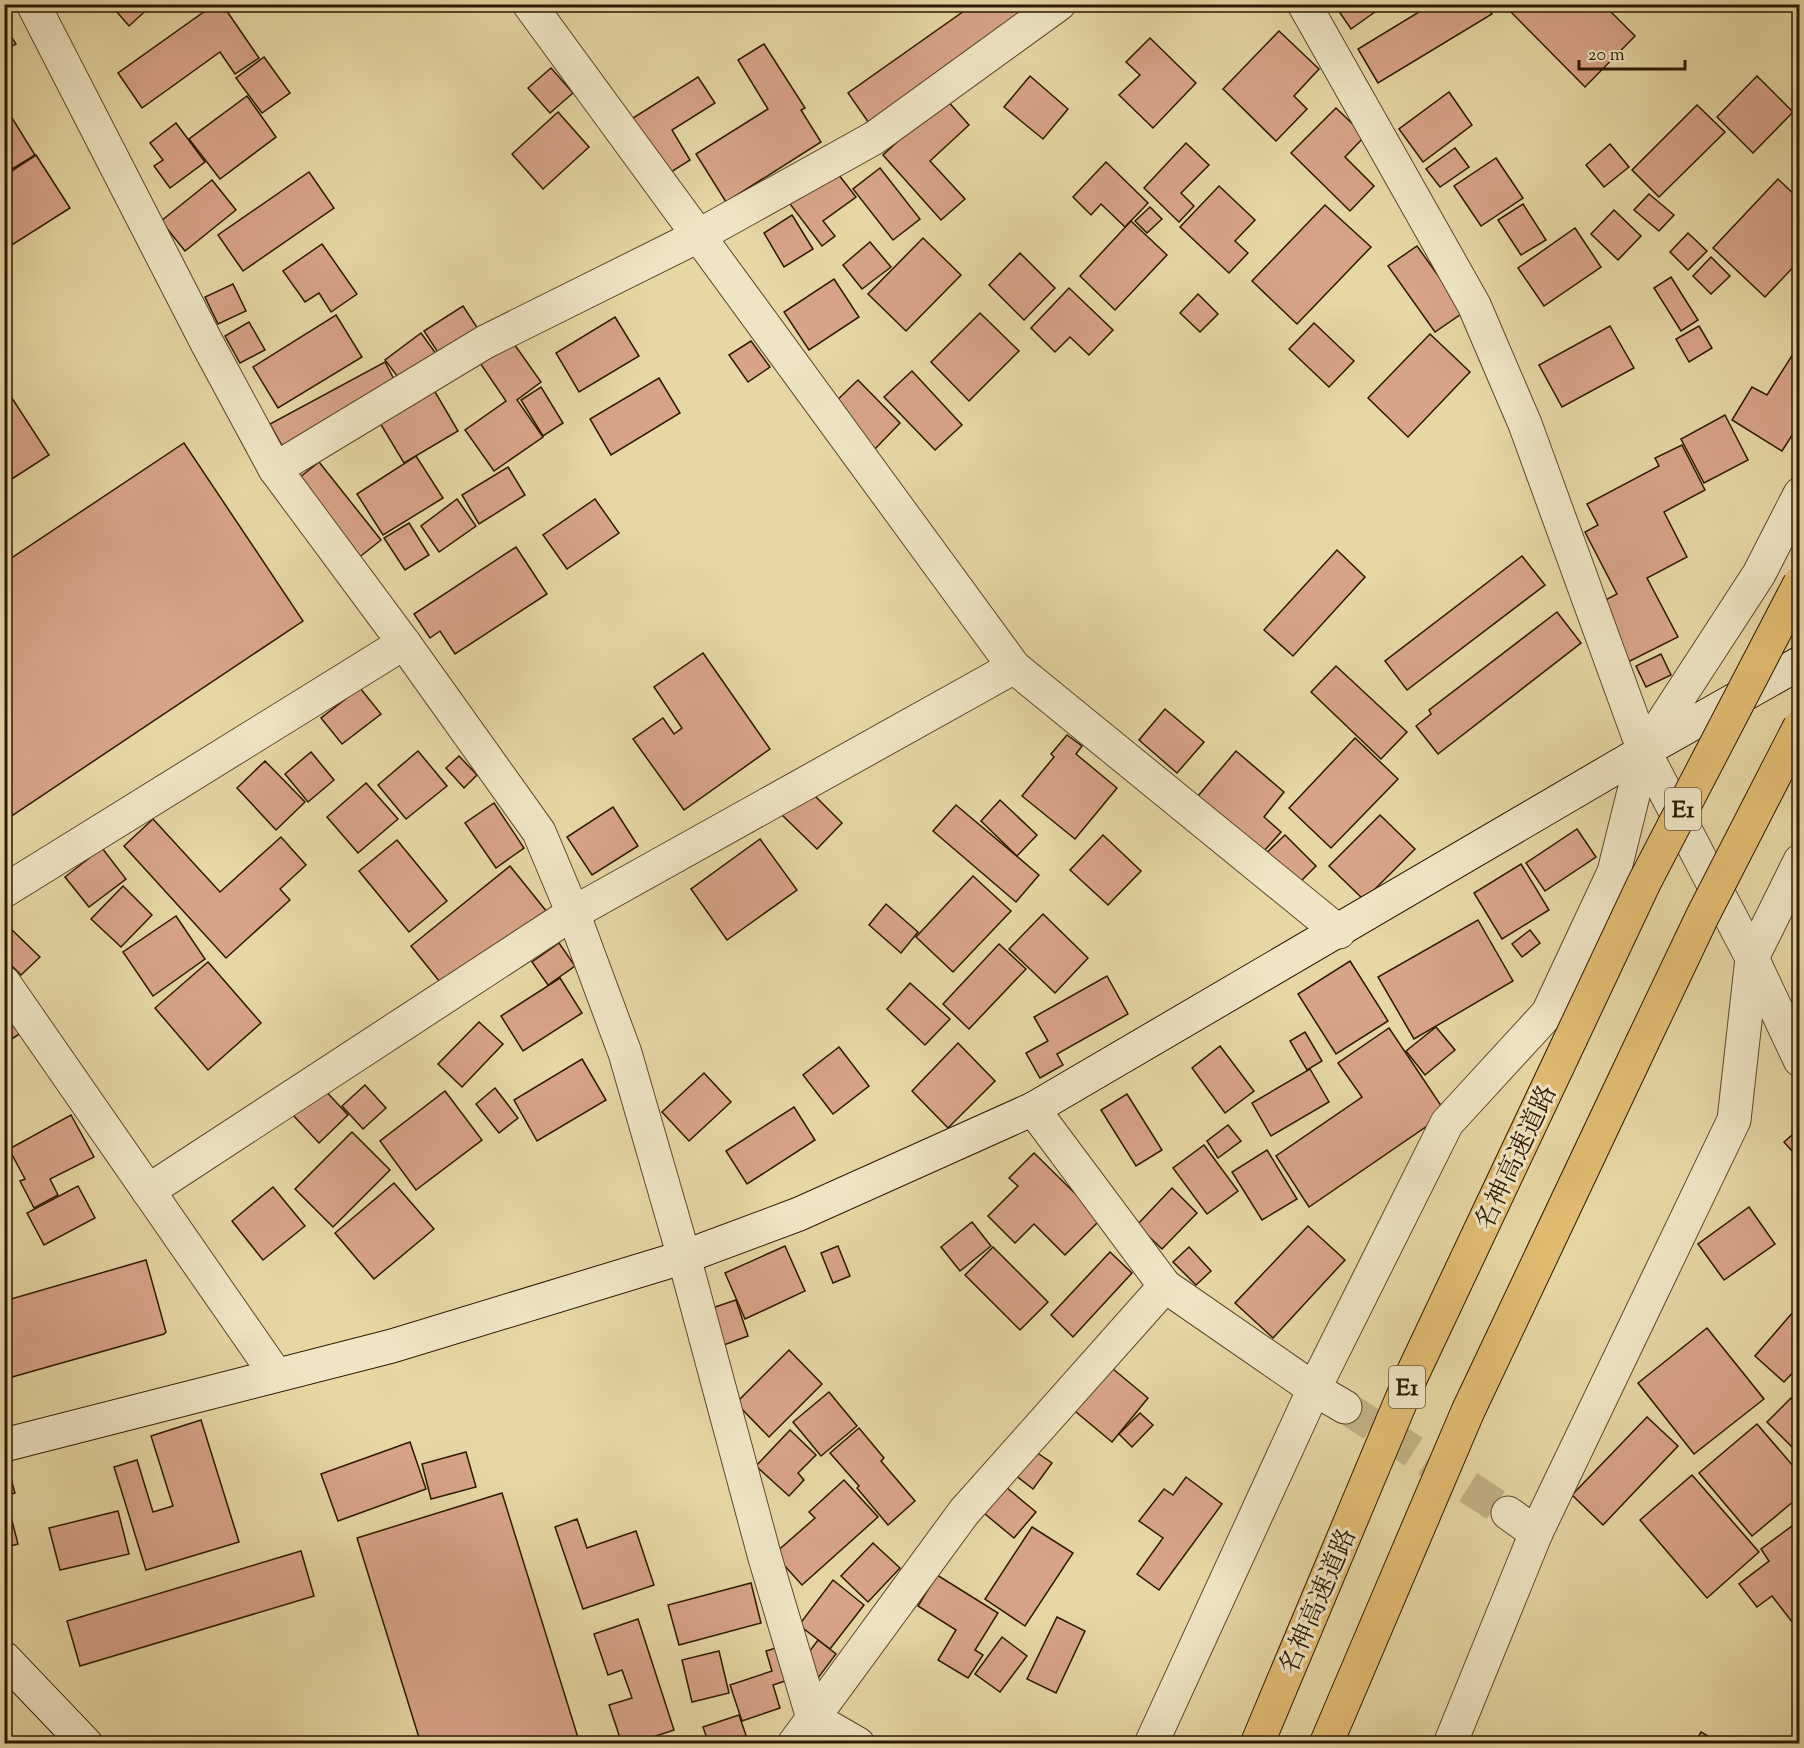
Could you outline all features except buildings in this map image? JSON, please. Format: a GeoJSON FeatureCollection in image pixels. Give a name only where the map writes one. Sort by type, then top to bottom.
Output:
{"type":"FeatureCollection","features":[{"type":"Feature","properties":{"kind":"highway","name":"名神高速道路"},"geometry":{"type":"LineString","coordinates":[[1257,1743],[1411,1377],[1644,883],[1800,583]]}},
{"type":"Feature","properties":{"kind":"highway"},"geometry":{"type":"LineString","coordinates":[[1326,1743],[1468,1411],[1703,915],[1800,726]]}},
{"type":"Feature","properties":{"kind":"street"},"geometry":{"type":"LineString","coordinates":[[33,4],[274,469],[404,643],[539,832],[573,913],[625,1053],[684,1257],[765,1558],[804,1731]]}},
{"type":"Feature","properties":{"kind":"street"},"geometry":{"type":"LineString","coordinates":[[529,4],[1014,667],[1339,932]]}},
{"type":"Feature","properties":{"kind":"street"},"geometry":{"type":"LineString","coordinates":[[274,469],[485,342],[698,236],[874,138],[1059,4]]}},
{"type":"Feature","properties":{"kind":"street"},"geometry":{"type":"LineString","coordinates":[[1304,4],[1474,305],[1525,424],[1644,752],[1752,958],[1800,1060]]}},
{"type":"Feature","properties":{"kind":"street"},"geometry":{"type":"LineString","coordinates":[[1151,1743],[1314,1389],[1447,1123],[1548,1013],[1614,872],[1644,752],[1758,573],[1800,494]]}},
{"type":"Feature","properties":{"kind":"street"},"geometry":{"type":"LineString","coordinates":[[4,891],[404,643]]}},
{"type":"Feature","properties":{"kind":"street"},"geometry":{"type":"LineString","coordinates":[[4,1445],[392,1346],[684,1257],[800,1214],[1033,1109],[1800,663]]}},
{"type":"Feature","properties":{"kind":"street"},"geometry":{"type":"LineString","coordinates":[[148,1191],[573,913],[1014,667]]}},
{"type":"Feature","properties":{"kind":"street"},"geometry":{"type":"LineString","coordinates":[[1450,1743],[1536,1533],[1734,1120],[1752,958],[1800,861]]}},
{"type":"Feature","properties":{"kind":"street"},"geometry":{"type":"LineString","coordinates":[[4,983],[276,1375]]}},
{"type":"Feature","properties":{"kind":"street"},"geometry":{"type":"LineString","coordinates":[[1033,1109],[1165,1286],[1314,1389],[1345,1407]]}},
{"type":"Feature","properties":{"kind":"street"},"geometry":{"type":"LineString","coordinates":[[804,1731],[964,1512],[1165,1286]]}},
{"type":"Feature","properties":{"kind":"street"},"geometry":{"type":"LineString","coordinates":[[1508,1513],[1536,1533]]}},
{"type":"Feature","properties":{"kind":"street"},"geometry":{"type":"LineString","coordinates":[[4,1658],[87,1743]]}},
{"type":"Feature","properties":{"kind":"street"},"geometry":{"type":"LineString","coordinates":[[804,1731],[858,1743]]}},
{"type":"Feature","properties":{"kind":"tunnel"},"geometry":{"type":"LineString","coordinates":[[1345,1407],[1508,1513]]}}]}
